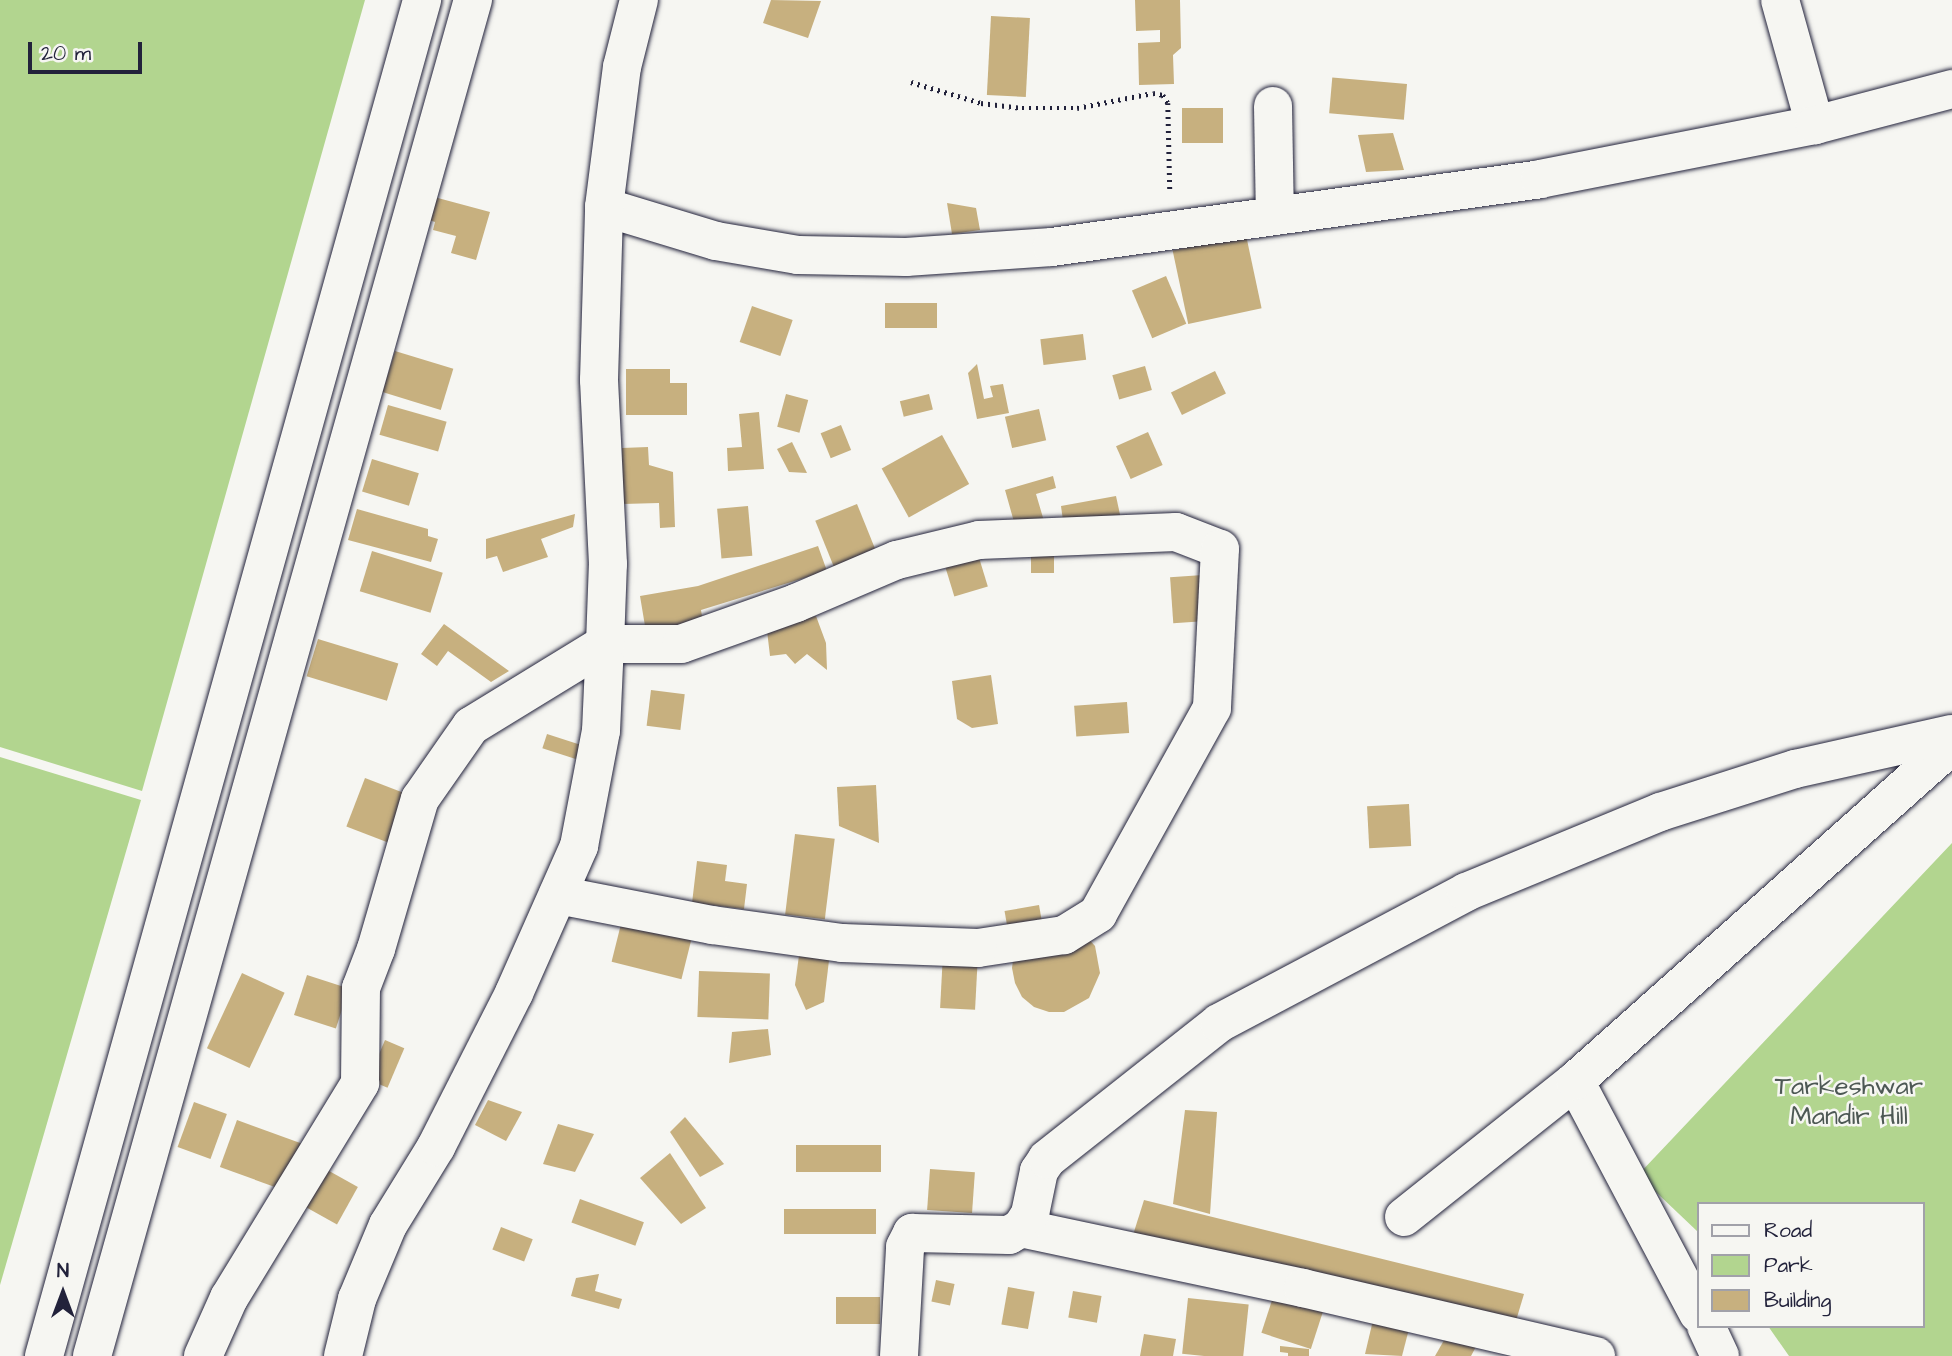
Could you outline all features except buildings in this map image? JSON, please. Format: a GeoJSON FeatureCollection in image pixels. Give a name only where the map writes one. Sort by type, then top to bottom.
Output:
{"type":"FeatureCollection","features":[{"type":"Feature","properties":{"kind":"street"},"geometry":{"type":"LineString","coordinates":[[44,1356],[422,0]]}},
{"type":"Feature","properties":{"kind":"street"},"geometry":{"type":"LineString","coordinates":[[92,1356],[473,0]]}},
{"type":"Feature","properties":{"kind":"street"},"geometry":{"type":"LineString","coordinates":[[343,1356],[357,1299],[388,1225],[442,1135],[514,993],[579,846],[601,731],[605,644],[608,564],[599,380],[604,206],[622,67],[639,0]]}},
{"type":"Feature","properties":{"kind":"street"},"geometry":{"type":"LineString","coordinates":[[1780,0],[1815,125]]}},
{"type":"Feature","properties":{"kind":"street"},"geometry":{"type":"LineString","coordinates":[[604,206],[716,241],[798,255],[906,257],[1052,247],[1540,179],[1815,125],[1952,89]]}},
{"type":"Feature","properties":{"kind":"street"},"geometry":{"type":"LineString","coordinates":[[1273,106],[1275,216]]}},
{"type":"Feature","properties":{"kind":"street"},"geometry":{"type":"LineString","coordinates":[[203,1356],[229,1298],[360,1083],[361,988],[376,949],[420,799],[471,726],[605,644],[681,644],[796,603],[897,560],[979,540],[1176,532],[1220,549],[1212,708],[1098,914],[1064,935],[978,948],[842,943],[712,925],[558,895]]}},
{"type":"Feature","properties":{"kind":"street"},"geometry":{"type":"LineString","coordinates":[[899,1356],[905,1247],[912,1233],[1009,1235],[1021,1228],[1030,1214],[1038,1171],[1048,1158],[1219,1023],[1441,905],[1660,812],[1795,769],[1952,734]]}},
{"type":"Feature","properties":{"kind":"street"},"geometry":{"type":"LineString","coordinates":[[1404,1217],[1576,1081],[1952,746]]}},
{"type":"Feature","properties":{"kind":"street"},"geometry":{"type":"LineString","coordinates":[[1576,1081],[1696,1309]]}},
{"type":"Feature","properties":{"kind":"street"},"geometry":{"type":"LineString","coordinates":[[1021,1228],[1303,1288],[1595,1356]]}},
{"type":"Feature","properties":{"kind":"street"},"geometry":{"type":"LineString","coordinates":[[1707,1328],[1720,1356]]}},
{"type":"Feature","properties":{"kind":"path"},"geometry":{"type":"LineString","coordinates":[[911,82],[981,103],[1022,108],[1077,108],[1153,93],[1163,94],[1168,103],[1172,230]]}},
{"type":"Feature","properties":{"kind":"green space"},"geometry":{"type":"Polygon","coordinates":[[[0,0],[365,0],[142,791],[0,747],[0,0]]]}},
{"type":"Feature","properties":{"kind":"green space"},"geometry":{"type":"Polygon","coordinates":[[[0,757],[141,800],[0,1285],[0,757]]]}},
{"type":"Feature","properties":{"kind":"green space","name":"Tarkeshwar Mandir Hill"},"geometry":{"type":"Polygon","coordinates":[[[1952,843],[1952,1356],[1789,1356],[1769,1328],[1924,1328],[1924,1202],[1696,1202],[1696,1230],[1638,1175],[1952,843]]]}}]}
